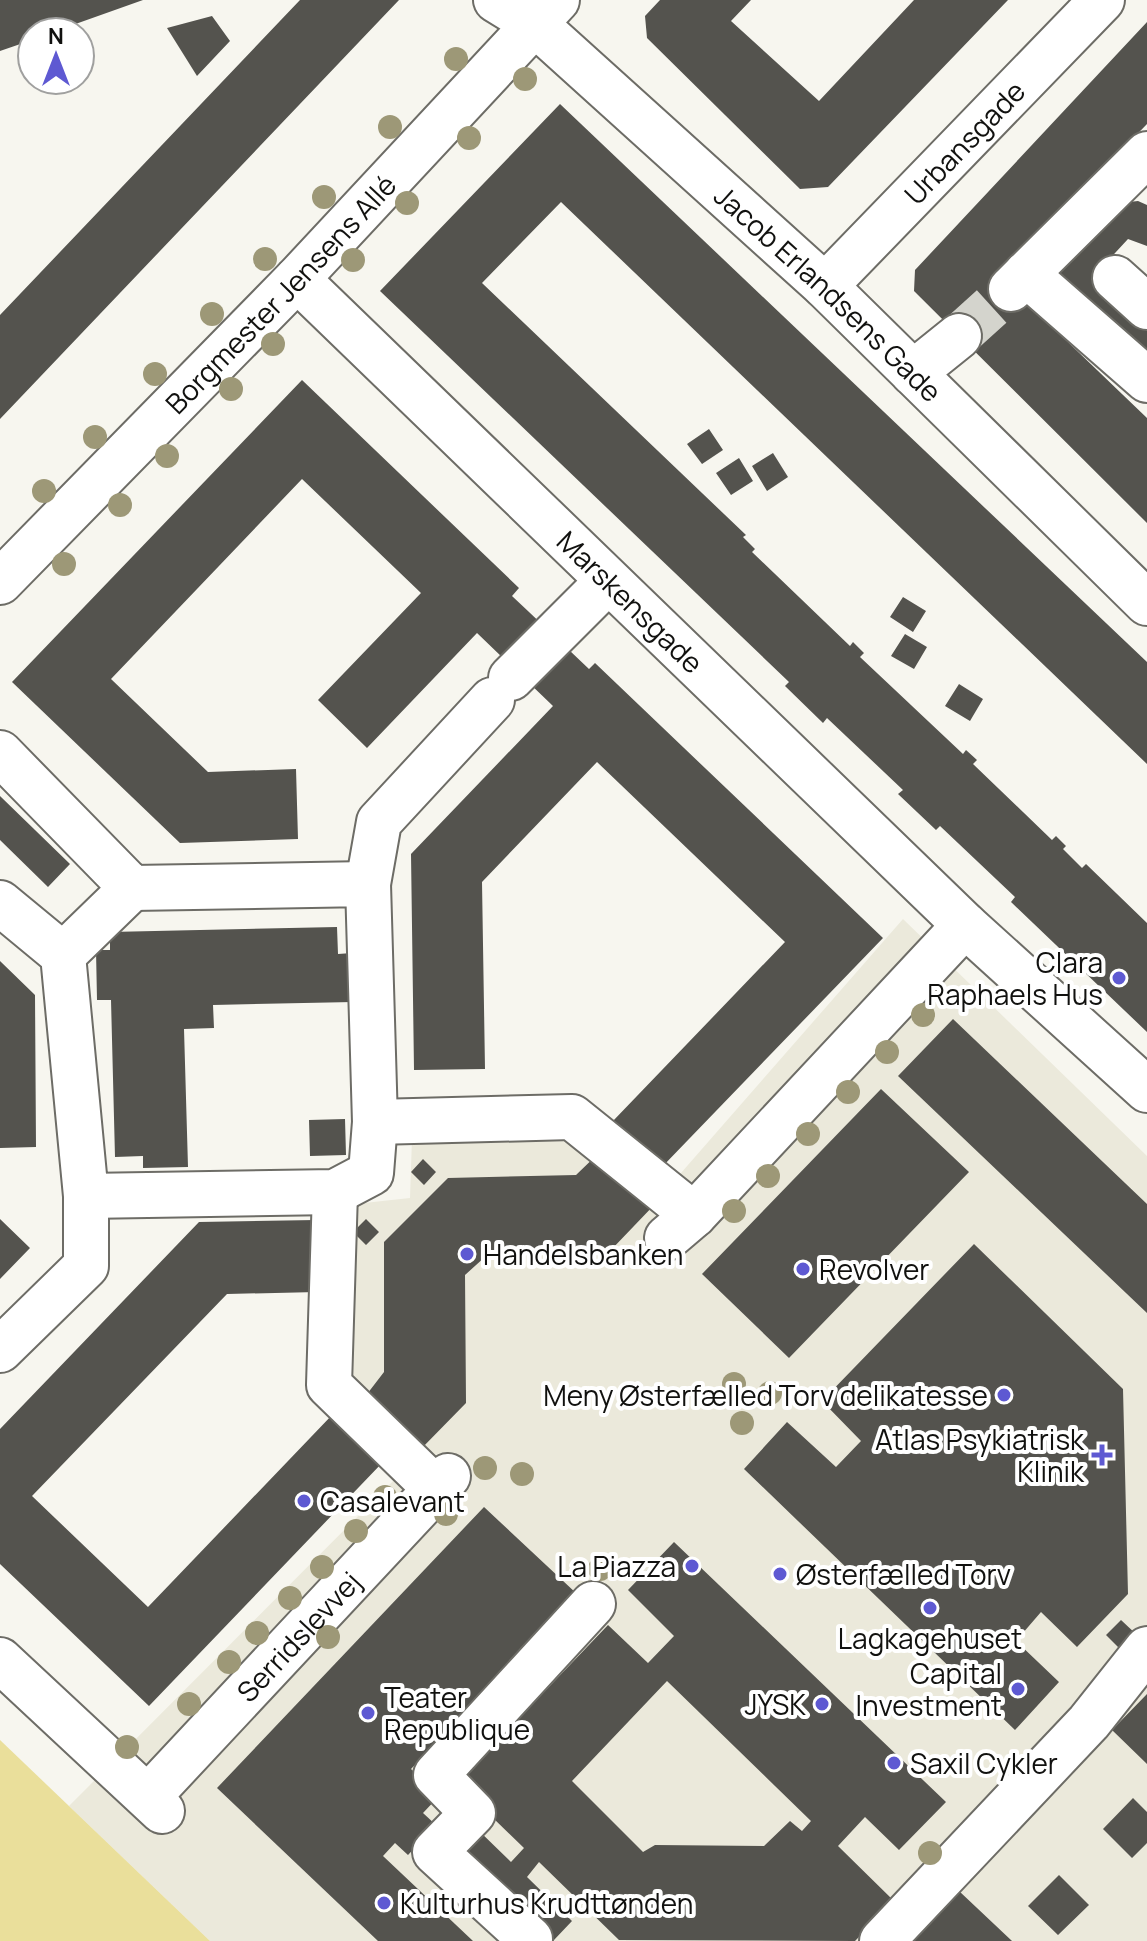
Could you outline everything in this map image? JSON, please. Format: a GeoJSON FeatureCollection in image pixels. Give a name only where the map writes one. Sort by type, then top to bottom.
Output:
{"type":"FeatureCollection","features":[{"type":"Feature","properties":{"kind":"street","name":"Jacob Erlandsens Gade"},"geometry":{"type":"LineString","coordinates":[[496,0],[546,12],[1147,603]]}},
{"type":"Feature","properties":{"kind":"street","name":"Urbansgade"},"geometry":{"type":"LineString","coordinates":[[825,286],[1102,0]]}},
{"type":"Feature","properties":{"kind":"street","name":"Borgmester Jensens Allé"},"geometry":{"type":"LineString","coordinates":[[0,582],[297,279],[546,12]]}},
{"type":"Feature","properties":{"kind":"street"},"geometry":{"type":"LineString","coordinates":[[1140,172],[1018,282],[1147,380]]}},
{"type":"Feature","properties":{"kind":"street"},"geometry":{"type":"LineString","coordinates":[[1115,278],[1147,307]]}},
{"type":"Feature","properties":{"kind":"street","name":"Marskensgade"},"geometry":{"type":"LineString","coordinates":[[297,279],[965,925],[1147,1090]]}},
{"type":"Feature","properties":{"kind":"street"},"geometry":{"type":"LineString","coordinates":[[913,373],[959,336]]}},
{"type":"Feature","properties":{"kind":"street"},"geometry":{"type":"LineString","coordinates":[[86,1196],[335,1192],[371,1173],[375,1122],[368,884],[379,822],[502,689],[607,582]]}},
{"type":"Feature","properties":{"kind":"street"},"geometry":{"type":"LineString","coordinates":[[0,753],[132,888]]}},
{"type":"Feature","properties":{"kind":"street"},"geometry":{"type":"LineString","coordinates":[[63,955],[132,888],[368,884]]}},
{"type":"Feature","properties":{"kind":"street"},"geometry":{"type":"LineString","coordinates":[[0,903],[63,955],[86,1196],[86,1266],[0,1350]]}},
{"type":"Feature","properties":{"kind":"street"},"geometry":{"type":"LineString","coordinates":[[375,1122],[572,1117],[680,1226],[965,925]]}},
{"type":"Feature","properties":{"kind":"street","name":"Serridslevvej"},"geometry":{"type":"LineString","coordinates":[[0,1660],[155,1804],[442,1483],[329,1385],[335,1192]]}},
{"type":"Feature","properties":{"kind":"street"},"geometry":{"type":"LineString","coordinates":[[528,1941],[530,1939],[435,1852],[473,1813],[436,1775],[593,1604]]}},
{"type":"Feature","properties":{"kind":"street"},"geometry":{"type":"LineString","coordinates":[[882,1941],[1089,1722],[1147,1649]]}},
{"type":"Feature","properties":{"kind":"shaded area"},"geometry":{"type":"Polygon","coordinates":[[[903,919],[1147,1156],[1147,1941],[210,1941],[69,1806],[415,1459],[352,1393],[355,1204],[410,1198],[412,1138],[584,1133],[660,1197],[903,919]]]}},
{"type":"Feature","properties":{"kind":"shaded area"},"geometry":{"type":"Polygon","coordinates":[[[0,1740],[210,1941],[0,1941],[0,1740]]]}},
{"type":"Feature","properties":{"kind":"building"},"geometry":{"type":"Polygon","coordinates":[[[0,0],[143,0],[96,17],[16,16],[16,46],[0,51],[0,0]]]}},
{"type":"Feature","properties":{"kind":"building"},"geometry":{"type":"Polygon","coordinates":[[[300,0],[399,0],[0,419],[0,315],[300,0]]]}},
{"type":"Feature","properties":{"kind":"building"},"geometry":{"type":"Polygon","coordinates":[[[660,0],[751,0],[731,21],[819,101],[914,0],[1008,0],[828,187],[800,189],[647,38],[645,16],[660,0]]]}},
{"type":"Feature","properties":{"kind":"building"},"geometry":{"type":"Polygon","coordinates":[[[212,16],[230,41],[197,76],[167,28],[212,16]]]}},
{"type":"Feature","properties":{"kind":"building"},"geometry":{"type":"Polygon","coordinates":[[[1147,22],[1147,124],[999,276],[1147,418],[1147,523],[914,291],[915,270],[1147,22]]]}},
{"type":"Feature","properties":{"kind":"building"},"geometry":{"type":"Polygon","coordinates":[[[560,104],[1147,662],[1147,764],[561,202],[482,283],[746,535],[743,537],[755,549],[752,552],[850,646],[853,642],[864,653],[860,657],[963,754],[966,750],[977,760],[973,764],[1052,840],[1056,836],[1066,846],[1063,849],[1082,868],[1086,864],[1147,923],[1147,1032],[1011,902],[1015,897],[940,826],[936,830],[898,794],[903,790],[827,718],[823,723],[785,686],[789,682],[380,291],[560,104]]]}},
{"type":"Feature","properties":{"kind":"building"},"geometry":{"type":"Polygon","coordinates":[[[1138,201],[1147,205],[1147,246],[1128,239],[1091,279],[1147,331],[1147,374],[1048,278],[1129,202],[1138,201]]]}},
{"type":"Feature","properties":{"kind":"building"},"geometry":{"type":"Polygon","coordinates":[[[302,380],[519,588],[512,596],[589,669],[595,663],[883,938],[661,1168],[612,1122],[785,942],[597,762],[482,882],[485,1069],[414,1070],[411,854],[553,706],[477,633],[367,748],[318,700],[421,593],[302,479],[111,679],[208,772],[296,769],[298,839],[180,843],[12,682],[302,380]]]}},
{"type":"Feature","properties":{"kind":"building"},"geometry":{"type":"Polygon","coordinates":[[[709,429],[723,450],[702,464],[687,444],[709,429]]]}},
{"type":"Feature","properties":{"kind":"building"},"geometry":{"type":"Polygon","coordinates":[[[773,453],[788,477],[767,491],[752,466],[773,453]]]}},
{"type":"Feature","properties":{"kind":"building"},"geometry":{"type":"Polygon","coordinates":[[[739,458],[753,481],[731,495],[716,473],[739,458]]]}},
{"type":"Feature","properties":{"kind":"building"},"geometry":{"type":"Polygon","coordinates":[[[903,597],[926,611],[913,632],[890,617],[903,597]]]}},
{"type":"Feature","properties":{"kind":"building"},"geometry":{"type":"Polygon","coordinates":[[[905,634],[927,647],[914,669],[891,656],[905,634]]]}},
{"type":"Feature","properties":{"kind":"building"},"geometry":{"type":"Polygon","coordinates":[[[959,684],[983,699],[970,721],[945,706],[959,684]]]}},
{"type":"Feature","properties":{"kind":"building"},"geometry":{"type":"Polygon","coordinates":[[[0,796],[70,864],[48,887],[0,840],[0,796]]]}},
{"type":"Feature","properties":{"kind":"building"},"geometry":{"type":"Polygon","coordinates":[[[337,927],[338,954],[352,953],[353,1002],[213,1005],[214,1028],[184,1029],[188,1167],[143,1168],[143,1156],[115,1157],[111,1000],[97,1000],[96,950],[110,950],[110,932],[337,927]]]}},
{"type":"Feature","properties":{"kind":"building"},"geometry":{"type":"Polygon","coordinates":[[[0,961],[35,995],[36,1147],[0,1148],[0,961]]]}},
{"type":"Feature","properties":{"kind":"building"},"geometry":{"type":"Polygon","coordinates":[[[953,1019],[1147,1204],[1147,1313],[898,1076],[953,1019]]]}},
{"type":"Feature","properties":{"kind":"building"},"geometry":{"type":"Polygon","coordinates":[[[881,1089],[969,1172],[789,1358],[702,1274],[881,1089]]]}},
{"type":"Feature","properties":{"kind":"building"},"geometry":{"type":"Polygon","coordinates":[[[345,1119],[346,1155],[310,1156],[309,1120],[345,1119]]]}},
{"type":"Feature","properties":{"kind":"building"},"geometry":{"type":"Polygon","coordinates":[[[603,1149],[656,1203],[611,1250],[486,1256],[465,1275],[466,1403],[419,1451],[364,1398],[384,1372],[384,1242],[448,1178],[576,1175],[603,1149]]]}},
{"type":"Feature","properties":{"kind":"building"},"geometry":{"type":"Polygon","coordinates":[[[423,1159],[436,1172],[424,1185],[411,1172],[423,1159]]]}},
{"type":"Feature","properties":{"kind":"building"},"geometry":{"type":"Polygon","coordinates":[[[0,1219],[30,1248],[0,1279],[0,1219]]]}},
{"type":"Feature","properties":{"kind":"building"},"geometry":{"type":"Polygon","coordinates":[[[366,1219],[379,1232],[366,1245],[353,1232],[366,1219]]]}},
{"type":"Feature","properties":{"kind":"building"},"geometry":{"type":"Polygon","coordinates":[[[316,1220],[317,1292],[227,1294],[32,1496],[148,1607],[333,1414],[383,1462],[149,1706],[0,1564],[0,1429],[199,1222],[316,1220]]]}},
{"type":"Feature","properties":{"kind":"building"},"geometry":{"type":"Polygon","coordinates":[[[974,1244],[1123,1389],[1128,1594],[1077,1647],[1041,1612],[1016,1641],[1059,1682],[1015,1730],[744,1469],[787,1422],[836,1467],[861,1441],[822,1401],[974,1244]]]}},
{"type":"Feature","properties":{"kind":"building"},"geometry":{"type":"Polygon","coordinates":[[[484,1507],[577,1594],[411,1769],[439,1796],[423,1813],[436,1825],[408,1855],[395,1843],[383,1856],[473,1941],[378,1941],[217,1788],[484,1507]]]}},
{"type":"Feature","properties":{"kind":"building"},"geometry":{"type":"Polygon","coordinates":[[[674,1542],[946,1802],[899,1850],[865,1817],[838,1846],[894,1901],[855,1941],[619,1940],[539,1862],[527,1877],[572,1921],[554,1940],[457,1846],[475,1827],[511,1862],[524,1848],[457,1783],[608,1625],[648,1663],[674,1636],[628,1590],[674,1542]],[[667,1681],[572,1781],[643,1852],[655,1845],[764,1846],[790,1821],[802,1831],[811,1821],[667,1681]]]}},
{"type":"Feature","properties":{"kind":"building"},"geometry":{"type":"Polygon","coordinates":[[[1121,1620],[1137,1635],[1122,1651],[1106,1635],[1121,1620]]]}},
{"type":"Feature","properties":{"kind":"building"},"geometry":{"type":"Polygon","coordinates":[[[1147,1694],[1147,1764],[1112,1730],[1147,1694]]]}},
{"type":"Feature","properties":{"kind":"building"},"geometry":{"type":"Polygon","coordinates":[[[1133,1798],[1147,1812],[1147,1843],[1132,1858],[1103,1829],[1133,1798]]]}},
{"type":"Feature","properties":{"kind":"building"},"geometry":{"type":"Polygon","coordinates":[[[1059,1875],[1089,1905],[1058,1935],[1028,1906],[1059,1875]]]}},
{"type":"Feature","properties":{"kind":"building"},"geometry":{"type":"Polygon","coordinates":[[[959,1891],[1012,1941],[898,1941],[959,1891]]]}},
{"type":"Feature","properties":{"kind":"tunnel"},"geometry":{"type":"LineString","coordinates":[[959,336],[1011,289]]}},
{"type":"Feature","properties":{"kind":"place","name":"Clara Raphaels Hus"},"geometry":{"type":"Point","coordinates":[1119,978]}},
{"type":"Feature","properties":{"kind":"place","name":"Handelsbanken"},"geometry":{"type":"Point","coordinates":[467,1254]}},
{"type":"Feature","properties":{"kind":"place","name":"Revolver"},"geometry":{"type":"Point","coordinates":[803,1269]}},
{"type":"Feature","properties":{"kind":"place","name":"Meny Østerfælled Torv delikatesse"},"geometry":{"type":"Point","coordinates":[1004,1395]}},
{"type":"Feature","properties":{"kind":"place","name":"Atlas Psykiatrisk Klinik"},"geometry":{"type":"Point","coordinates":[1102,1455]}},
{"type":"Feature","properties":{"kind":"place","name":"Casalevant"},"geometry":{"type":"Point","coordinates":[304,1501]}},
{"type":"Feature","properties":{"kind":"place","name":"La Piazza"},"geometry":{"type":"Point","coordinates":[692,1566]}},
{"type":"Feature","properties":{"kind":"place","name":"Østerfælled Torv"},"geometry":{"type":"Point","coordinates":[780,1574]}},
{"type":"Feature","properties":{"kind":"place","name":"Lagkagehuset"},"geometry":{"type":"Point","coordinates":[930,1608]}},
{"type":"Feature","properties":{"kind":"place","name":"Capital Investment"},"geometry":{"type":"Point","coordinates":[1018,1689]}},
{"type":"Feature","properties":{"kind":"place","name":"JYSK"},"geometry":{"type":"Point","coordinates":[822,1704]}},
{"type":"Feature","properties":{"kind":"place","name":"Teater Republique"},"geometry":{"type":"Point","coordinates":[368,1713]}},
{"type":"Feature","properties":{"kind":"place","name":"Saxil Cykler"},"geometry":{"type":"Point","coordinates":[894,1763]}},
{"type":"Feature","properties":{"kind":"place","name":"Kulturhus Krudttønden"},"geometry":{"type":"Point","coordinates":[384,1903]}}]}
